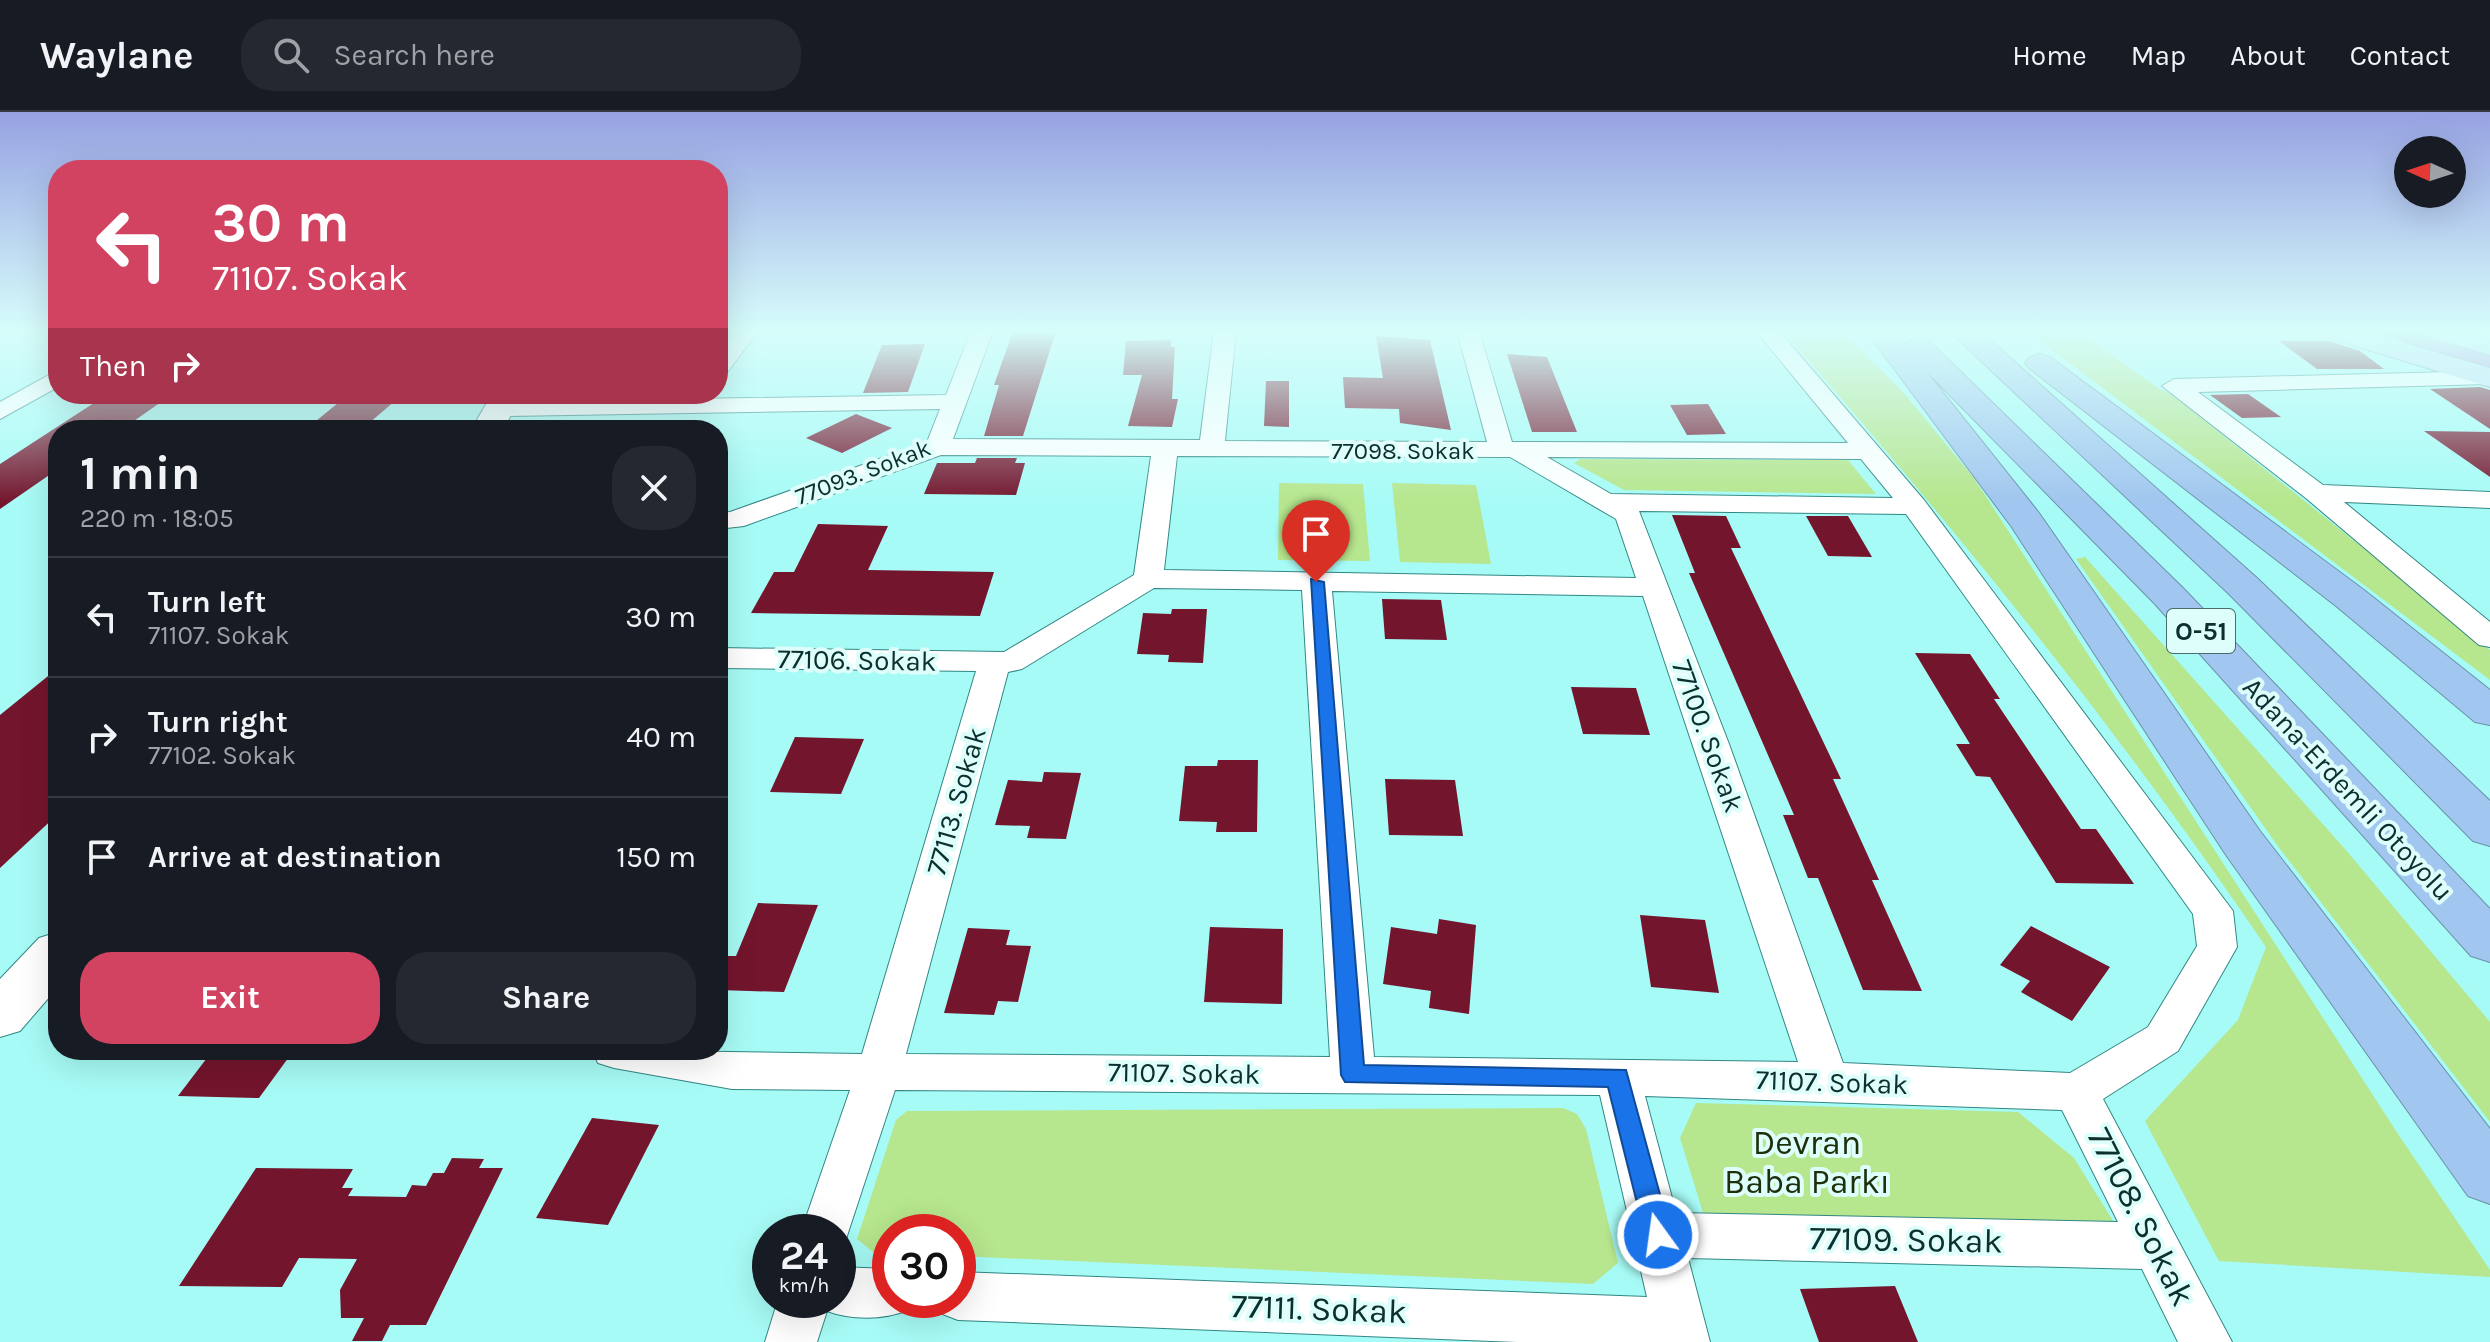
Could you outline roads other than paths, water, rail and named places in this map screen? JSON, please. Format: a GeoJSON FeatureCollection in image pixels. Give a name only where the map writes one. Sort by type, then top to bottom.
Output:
{"type":"FeatureCollection","features":[{"type":"Feature","properties":{"kind":"highway"},"geometry":{"type":"LineString","coordinates":[[1924,388],[2026,521],[2243,843],[2490,1177]]}},
{"type":"Feature","properties":{"kind":"highway","name":"Adana-Erdemli Otoyolu"},"geometry":{"type":"LineString","coordinates":[[1959,388],[2169,596],[2490,942]]}},
{"type":"Feature","properties":{"kind":"highway","name":"O-51"},"geometry":{"type":"LineString","coordinates":[[2026,388],[2243,586],[2490,829]]}},
{"type":"Feature","properties":{"kind":"highway"},"geometry":{"type":"LineString","coordinates":[[2074,388],[2350,598],[2490,712]]}},
{"type":"Feature","properties":{"kind":"main road"},"geometry":{"type":"LineString","coordinates":[[0,1015],[48,970]]}},
{"type":"Feature","properties":{"kind":"street"},"geometry":{"type":"LineString","coordinates":[[0,412],[39,388]]}},
{"type":"Feature","properties":{"kind":"street","name":"77093. Sokak"},"geometry":{"type":"LineString","coordinates":[[728,520],[938,447],[960,388]]}},
{"type":"Feature","properties":{"kind":"street"},"geometry":{"type":"LineString","coordinates":[[1211,450],[1218,388]]}},
{"type":"Feature","properties":{"kind":"street"},"geometry":{"type":"LineString","coordinates":[[1488,388],[1509,451]]}},
{"type":"Feature","properties":{"kind":"street"},"geometry":{"type":"LineString","coordinates":[[1815,388],[1914,506],[2213,911],[2217,947],[2163,1039],[2076,1092]]}},
{"type":"Feature","properties":{"kind":"street"},"geometry":{"type":"LineString","coordinates":[[2177,388],[2316,493],[2490,638]]}},
{"type":"Feature","properties":{"kind":"street"},"geometry":{"type":"LineString","coordinates":[[728,399],[955,402]]}},
{"type":"Feature","properties":{"kind":"street"},"geometry":{"type":"LineString","coordinates":[[498,411],[613,404]]}},
{"type":"Feature","properties":{"kind":"street","name":"77098. Sokak"},"geometry":{"type":"LineString","coordinates":[[938,447],[1867,451]]}},
{"type":"Feature","properties":{"kind":"street"},"geometry":{"type":"LineString","coordinates":[[1148,579],[1165,450]]}},
{"type":"Feature","properties":{"kind":"street","name":"77100. Sokak"},"geometry":{"type":"LineString","coordinates":[[1509,451],[1628,515],[1712,744],[1827,1081]]}},
{"type":"Feature","properties":{"kind":"street"},"geometry":{"type":"LineString","coordinates":[[2316,493],[2490,500]]}},
{"type":"Feature","properties":{"kind":"street"},"geometry":{"type":"LineString","coordinates":[[1607,502],[1914,506]]}},
{"type":"Feature","properties":{"kind":"street"},"geometry":{"type":"LineString","coordinates":[[995,662],[1011,662],[1148,579],[1653,587]]}},
{"type":"Feature","properties":{"kind":"street"},"geometry":{"type":"LineString","coordinates":[[1316,582],[1353,1075]]}},
{"type":"Feature","properties":{"kind":"street","name":"77106. Sokak"},"geometry":{"type":"LineString","coordinates":[[728,658],[995,662]]}},
{"type":"Feature","properties":{"kind":"street","name":"77113. Sokak"},"geometry":{"type":"LineString","coordinates":[[832,1214],[879,1070],[995,662]]}},
{"type":"Feature","properties":{"kind":"street","name":"71107. Sokak"},"geometry":{"type":"LineString","coordinates":[[670,1060],[732,1071],[1618,1077],[1827,1081],[2076,1092]]}},
{"type":"Feature","properties":{"kind":"street"},"geometry":{"type":"LineString","coordinates":[[1618,1077],[1682,1333]]}},
{"type":"Feature","properties":{"kind":"street","name":"77108. Sokak"},"geometry":{"type":"LineString","coordinates":[[2076,1092],[2153,1246],[2206,1342]]}},
{"type":"Feature","properties":{"kind":"street","name":"77109. Sokak"},"geometry":{"type":"LineString","coordinates":[[1658,1235],[2153,1246]]}},
{"type":"Feature","properties":{"kind":"street","name":"77111. Sokak"},"geometry":{"type":"LineString","coordinates":[[976,1297],[1682,1333]]}},
{"type":"Feature","properties":{"kind":"street"},"geometry":{"type":"LineString","coordinates":[[791,1342],[798,1318]]}},
{"type":"Feature","properties":{"kind":"park label","name":"Devran Baba Parkı"},"geometry":{"type":"Point","coordinates":[1807,1162]}}]}
